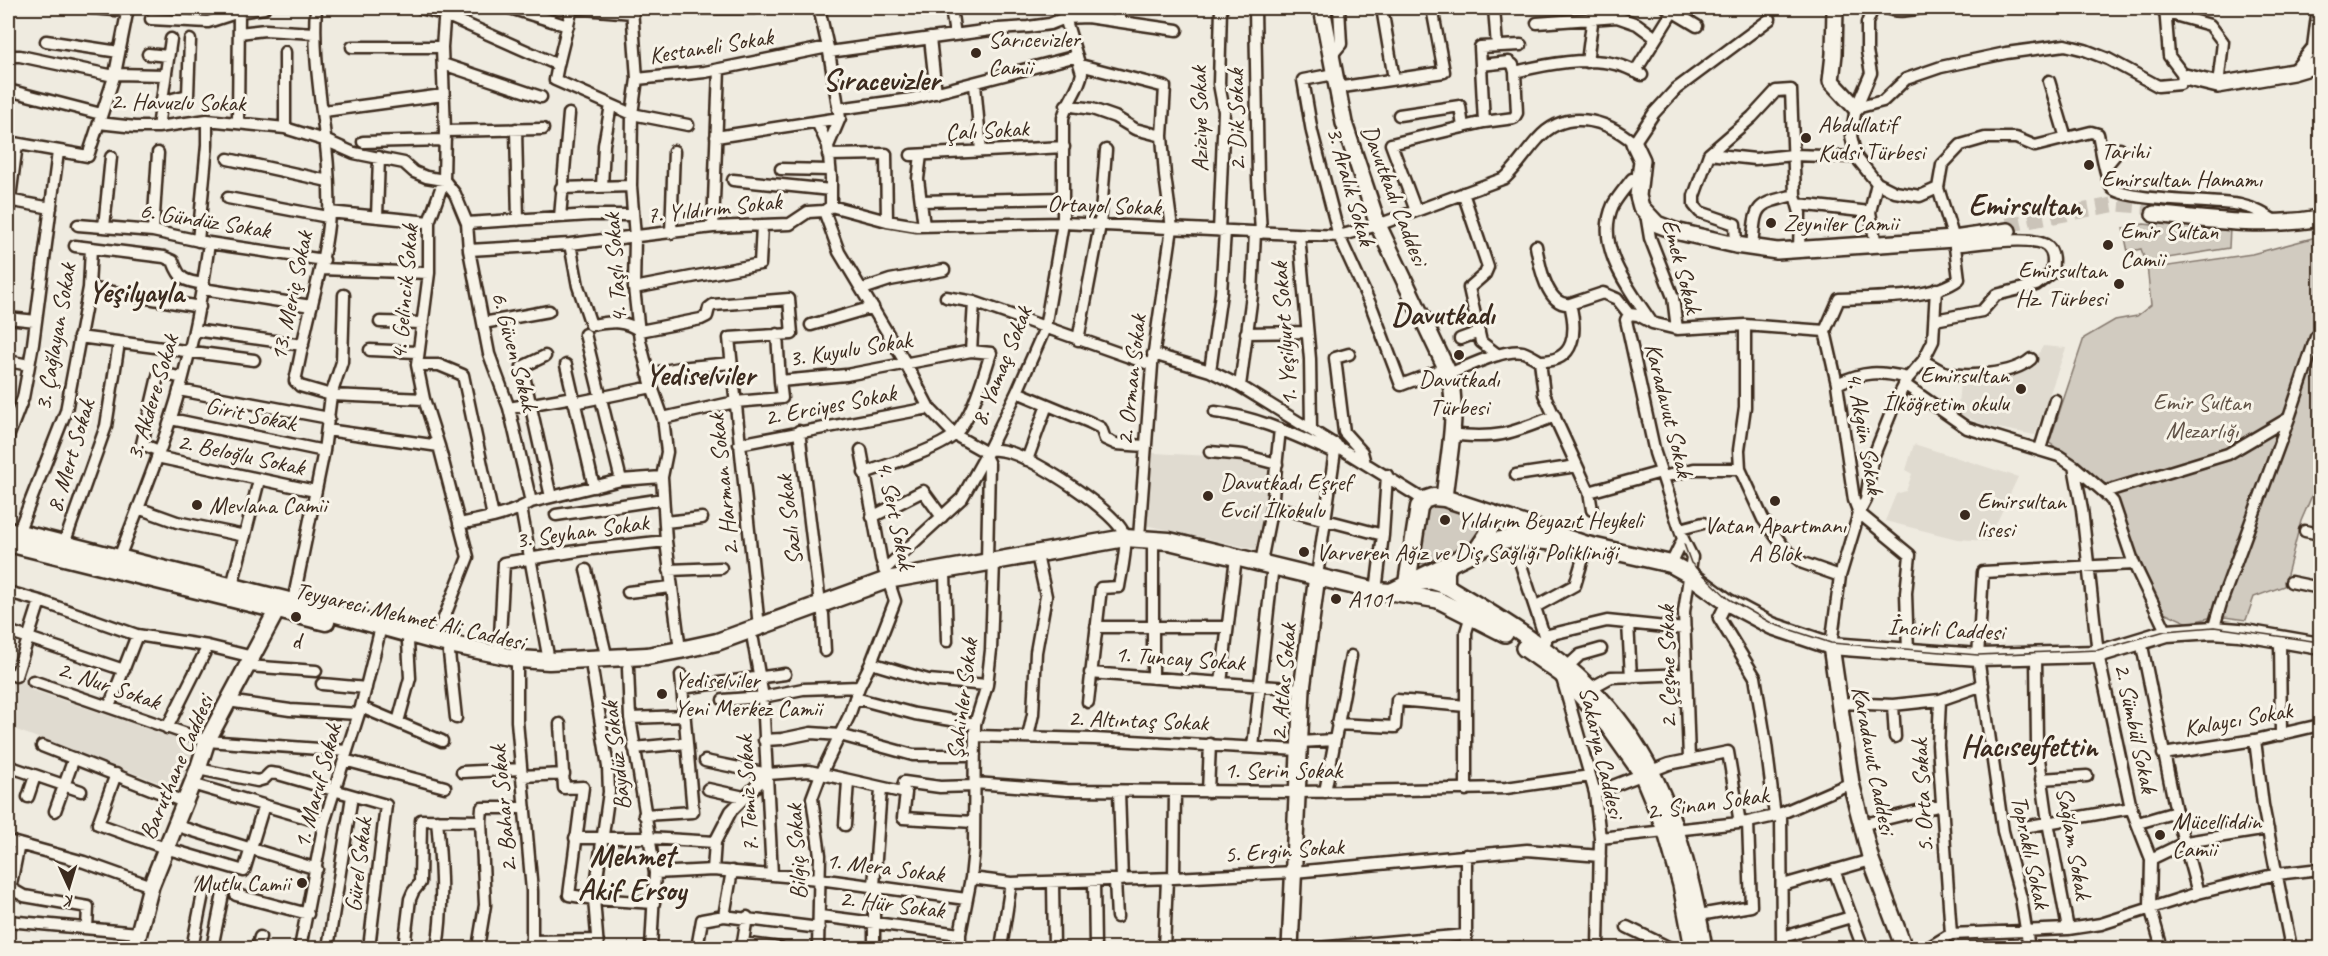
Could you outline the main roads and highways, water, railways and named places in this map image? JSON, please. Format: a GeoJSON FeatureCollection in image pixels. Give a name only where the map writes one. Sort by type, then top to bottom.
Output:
{"type":"FeatureCollection","features":[{"type":"Feature","properties":{"kind":"main road","name":"Davutkadı Caddesi"},"geometry":{"type":"LineString","coordinates":[[1322,8],[1344,123],[1378,225],[1448,371],[1453,391],[1444,498]]}},
{"type":"Feature","properties":{"kind":"main road"},"geometry":{"type":"LineString","coordinates":[[1835,8],[1831,81],[1856,108]]}},
{"type":"Feature","properties":{"kind":"main road"},"geometry":{"type":"LineString","coordinates":[[2183,81],[2218,85],[2293,72],[2320,64]]}},
{"type":"Feature","properties":{"kind":"main road"},"geometry":{"type":"LineString","coordinates":[[1634,143],[1642,160],[1638,196],[1641,207],[1657,224],[1675,231],[1777,251],[1954,243],[2008,228]]}},
{"type":"Feature","properties":{"kind":"main road"},"geometry":{"type":"LineString","coordinates":[[2154,210],[2234,223],[2279,223],[2320,218]]}},
{"type":"Feature","properties":{"kind":"main road"},"geometry":{"type":"LineString","coordinates":[[1407,583],[1419,507],[1424,500],[1433,497],[1471,506],[1587,545]]}},
{"type":"Feature","properties":{"kind":"main road"},"geometry":{"type":"LineString","coordinates":[[1471,506],[1489,525],[1488,534],[1476,551]]}},
{"type":"Feature","properties":{"kind":"main road","name":"Teyyareci Mehmet Ali Caddesi"},"geometry":{"type":"LineString","coordinates":[[11,535],[64,544],[232,586],[435,641],[549,661],[607,659],[680,650],[756,634]]}},
{"type":"Feature","properties":{"kind":"main road","name":"Teyyareci Mehmet Ali Caddesi"},"geometry":{"type":"LineString","coordinates":[[11,535],[277,610],[449,653],[517,666],[628,668],[704,656],[821,609],[887,579],[1139,538],[1236,557],[1384,591]]}},
{"type":"Feature","properties":{"kind":"main road"},"geometry":{"type":"LineString","coordinates":[[1384,591],[1407,583],[1496,541],[1515,538],[1587,545]]}},
{"type":"Feature","properties":{"kind":"main road","name":"İncirli Caddesi"},"geometry":{"type":"LineString","coordinates":[[1587,545],[1671,564],[1689,574],[1727,602],[1772,627],[1831,646],[1978,657],[2098,654],[2167,633],[2213,630],[2320,646]]}},
{"type":"Feature","properties":{"kind":"main road","name":"Teyyareci Mehmet Ali Caddesi"},"geometry":{"type":"LineString","coordinates":[[887,579],[945,573],[985,563]]}},
{"type":"Feature","properties":{"kind":"main road"},"geometry":{"type":"LineString","coordinates":[[1446,586],[1446,571],[1450,563]]}},
{"type":"Feature","properties":{"kind":"main road","name":"2. Atlas Sokak"},"geometry":{"type":"LineString","coordinates":[[1290,948],[1302,689],[1317,576]]}},
{"type":"Feature","properties":{"kind":"main road"},"geometry":{"type":"LineString","coordinates":[[1407,583],[1431,581],[1446,586],[1551,654],[1647,772]]}},
{"type":"Feature","properties":{"kind":"main road"},"geometry":{"type":"LineString","coordinates":[[1407,583],[1420,596]]}},
{"type":"Feature","properties":{"kind":"main road"},"geometry":{"type":"LineString","coordinates":[[1384,591],[1438,600],[1471,615],[1503,632],[1591,688],[1628,732],[1647,772],[1671,831],[1699,915],[1704,948]]}},
{"type":"Feature","properties":{"kind":"main road","name":"Baruthane Caddesi"},"geometry":{"type":"LineString","coordinates":[[136,941],[151,885],[207,741],[277,610]]}},
{"type":"Feature","properties":{"kind":"main road","name":"Karadavut Caddesi"},"geometry":{"type":"LineString","coordinates":[[1831,646],[1851,783],[1861,825],[1871,860],[1904,948]]}},
{"type":"Feature","properties":{"kind":"main road"},"geometry":{"type":"LineString","coordinates":[[1671,831],[1693,948]]}},
{"type":"Feature","properties":{"kind":"tunnel"},"geometry":{"type":"LineString","coordinates":[[2007,225],[2117,204],[2154,207]]}},
{"type":"Feature","properties":{"kind":"tram line"},"geometry":{"type":"LineString","coordinates":[[1684,544],[1691,563],[1729,599],[1773,624],[1831,643],[1978,655],[2098,650],[2165,631],[2214,627],[2320,642]]}},
{"type":"Feature","properties":{"kind":"place","name":"Sarıcevizler Camii"},"geometry":{"type":"Point","coordinates":[976,53]}},
{"type":"Feature","properties":{"kind":"place","name":"Abdullatif Kudsi Türbesi"},"geometry":{"type":"Point","coordinates":[1806,138]}},
{"type":"Feature","properties":{"kind":"place","name":"Tarihi Emirsultan Hamamı"},"geometry":{"type":"Point","coordinates":[2089,165]}},
{"type":"Feature","properties":{"kind":"place","name":"Zeyniler Camii"},"geometry":{"type":"Point","coordinates":[1771,223]}},
{"type":"Feature","properties":{"kind":"place","name":"Emir Sultan Camii"},"geometry":{"type":"Point","coordinates":[2108,245]}},
{"type":"Feature","properties":{"kind":"place","name":"Emirsultan Hz. Türbesi"},"geometry":{"type":"Point","coordinates":[2119,284]}},
{"type":"Feature","properties":{"kind":"place","name":"Davutkadı Türbesi"},"geometry":{"type":"Point","coordinates":[1459,355]}},
{"type":"Feature","properties":{"kind":"place","name":"Emirsultan İlköğretim okulu"},"geometry":{"type":"Point","coordinates":[2021,389]}},
{"type":"Feature","properties":{"kind":"place","name":"Davutkadı Eşref Evcil İlkokulu"},"geometry":{"type":"Point","coordinates":[1208,496]}},
{"type":"Feature","properties":{"kind":"place","name":"Vatan Apartmanı A Blok"},"geometry":{"type":"Point","coordinates":[1775,501]}},
{"type":"Feature","properties":{"kind":"place","name":"Mevlana Camii"},"geometry":{"type":"Point","coordinates":[197,505]}},
{"type":"Feature","properties":{"kind":"place","name":"Emirsultan lisesi"},"geometry":{"type":"Point","coordinates":[1965,515]}},
{"type":"Feature","properties":{"kind":"place","name":"Yıldırım Beyazıt Heykeli"},"geometry":{"type":"Point","coordinates":[1445,520]}},
{"type":"Feature","properties":{"kind":"place","name":"Varveren Ağız ve Diş Sağlığı Polikliniği"},"geometry":{"type":"Point","coordinates":[1304,552]}},
{"type":"Feature","properties":{"kind":"place","name":"A101"},"geometry":{"type":"Point","coordinates":[1336,599]}},
{"type":"Feature","properties":{"kind":"place","name":"d"},"geometry":{"type":"Point","coordinates":[296,617]}},
{"type":"Feature","properties":{"kind":"place","name":"Yediselviler Yeni Merkez Camii"},"geometry":{"type":"Point","coordinates":[662,694]}},
{"type":"Feature","properties":{"kind":"place","name":"Mücelliddin Camii"},"geometry":{"type":"Point","coordinates":[2160,835]}},
{"type":"Feature","properties":{"kind":"place","name":"Mutlu Camii"},"geometry":{"type":"Point","coordinates":[302,883]}},
{"type":"Feature","properties":{"kind":"district","name":"Sıracevizler"},"geometry":{"type":"Point","coordinates":[881,80]}},
{"type":"Feature","properties":{"kind":"district","name":"Emirsultan"},"geometry":{"type":"Point","coordinates":[2025,205]}},
{"type":"Feature","properties":{"kind":"district","name":"Yeşilyayla"},"geometry":{"type":"Point","coordinates":[136,292]}},
{"type":"Feature","properties":{"kind":"district","name":"Davutkadı"},"geometry":{"type":"Point","coordinates":[1443,314]}},
{"type":"Feature","properties":{"kind":"district","name":"Yediselviler"},"geometry":{"type":"Point","coordinates":[700,375]}},
{"type":"Feature","properties":{"kind":"district","name":"Hacıseyfettin"},"geometry":{"type":"Point","coordinates":[2029,746]}},
{"type":"Feature","properties":{"kind":"district","name":"Mehmet Akif Ersoy"},"geometry":{"type":"Point","coordinates":[632,873]}},
{"type":"Feature","properties":{"kind":"park label","name":"Emir Sultan Mezarlığı"},"geometry":{"type":"Point","coordinates":[2202,416]}}]}
